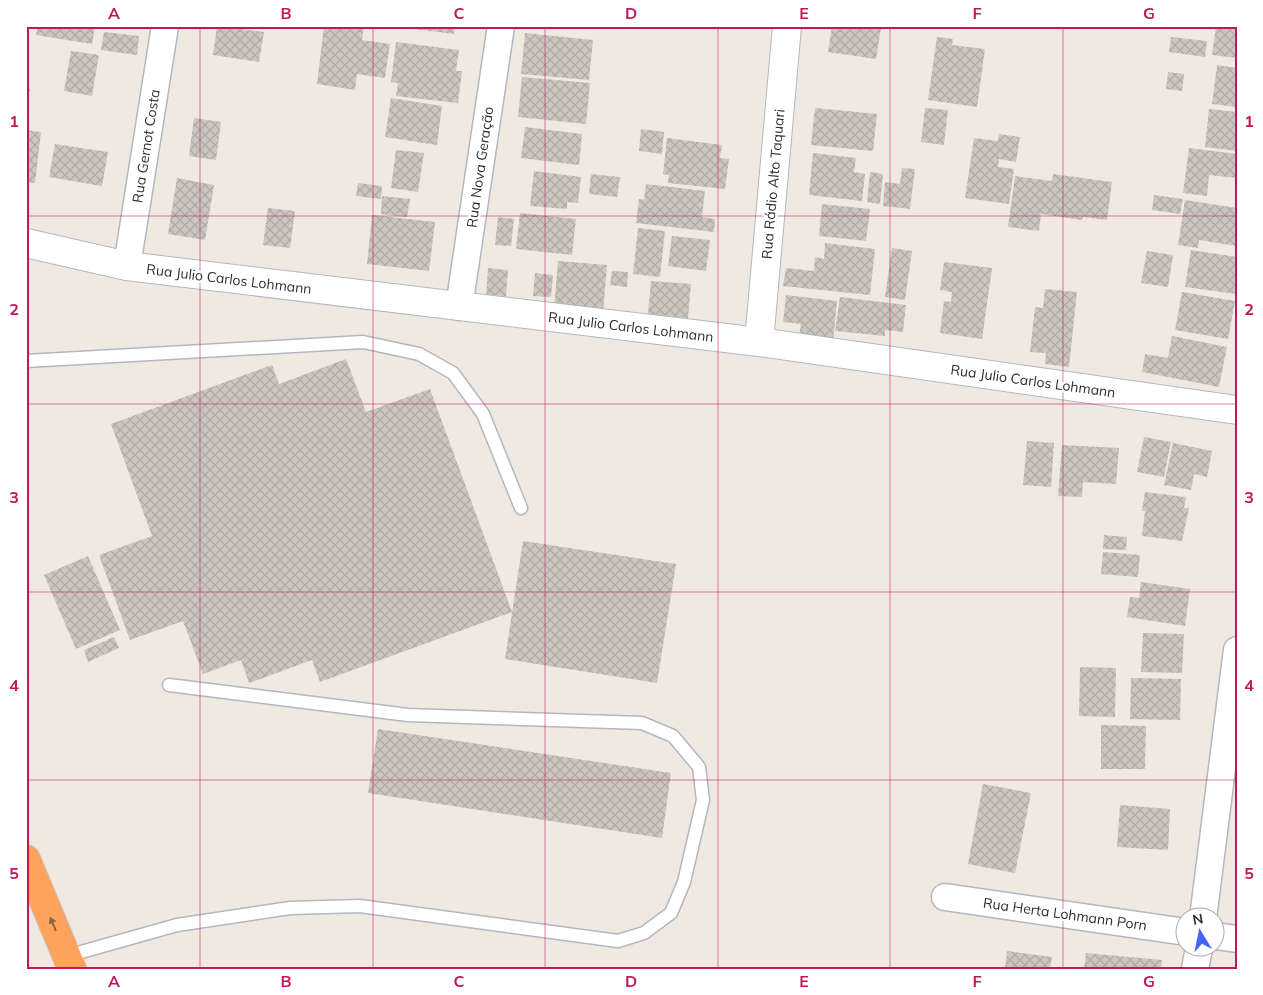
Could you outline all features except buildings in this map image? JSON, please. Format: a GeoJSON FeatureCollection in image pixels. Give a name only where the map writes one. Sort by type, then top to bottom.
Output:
{"type":"FeatureCollection","features":[{"type":"Feature","properties":{"kind":"highway"},"geometry":{"type":"LineString","coordinates":[[26,859],[70,963]]}},
{"type":"Feature","properties":{"kind":"street","name":"Rua Gernot Costa"},"geometry":{"type":"LineString","coordinates":[[127,266],[165,26]]}},
{"type":"Feature","properties":{"kind":"street","name":"Rua Nova Geração"},"geometry":{"type":"LineString","coordinates":[[459,307],[501,26]]}},
{"type":"Feature","properties":{"kind":"street","name":"Rua Rádio Alto Taquari"},"geometry":{"type":"LineString","coordinates":[[759,342],[787,26]]}},
{"type":"Feature","properties":{"kind":"street","name":"Rua Julio Carlos Lohmann"},"geometry":{"type":"LineString","coordinates":[[26,243],[127,266],[759,342],[1237,410]]}},
{"type":"Feature","properties":{"kind":"street"},"geometry":{"type":"LineString","coordinates":[[1204,908],[1237,650]]}},
{"type":"Feature","properties":{"kind":"street","name":"Rua Herta Lohmann Porn"},"geometry":{"type":"LineString","coordinates":[[945,897],[1176,931]]}},
{"type":"Feature","properties":{"kind":"lane"},"geometry":{"type":"LineString","coordinates":[[26,361],[363,342],[418,354],[453,372],[483,414],[521,508]]}},
{"type":"Feature","properties":{"kind":"lane"},"geometry":{"type":"LineString","coordinates":[[70,963],[177,925],[290,908],[360,906],[618,940],[644,933],[671,913],[684,882],[703,800],[699,767],[673,736],[642,723],[408,714],[169,685]]}}]}
